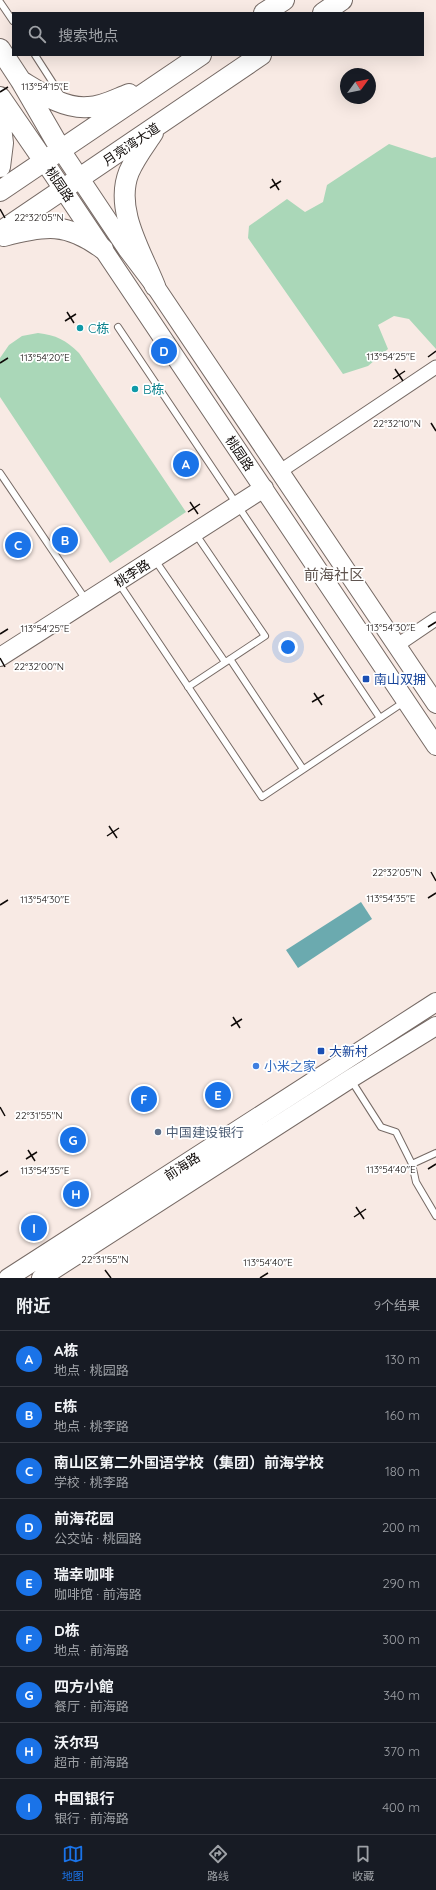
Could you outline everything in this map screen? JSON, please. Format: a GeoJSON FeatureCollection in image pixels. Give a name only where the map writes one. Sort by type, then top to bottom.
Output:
{"type":"FeatureCollection","features":[{"type":"Feature","properties":{"kind":"main road"},"geometry":{"type":"LineString","coordinates":[[266,12],[284,0]]}},
{"type":"Feature","properties":{"kind":"main road"},"geometry":{"type":"LineString","coordinates":[[324,12],[342,0]]}},
{"type":"Feature","properties":{"kind":"main road"},"geometry":{"type":"LineString","coordinates":[[0,49],[22,81],[61,150]]}},
{"type":"Feature","properties":{"kind":"main road"},"geometry":{"type":"LineString","coordinates":[[0,191],[200,56]]}},
{"type":"Feature","properties":{"kind":"main road","name":"月亮湾大道"},"geometry":{"type":"LineString","coordinates":[[0,232],[260,56]]}},
{"type":"Feature","properties":{"kind":"main road"},"geometry":{"type":"LineString","coordinates":[[22,81],[47,96],[66,104],[82,108],[96,106],[160,83]]}},
{"type":"Feature","properties":{"kind":"main road"},"geometry":{"type":"LineString","coordinates":[[0,97],[44,161]]}},
{"type":"Feature","properties":{"kind":"main road"},"geometry":{"type":"LineString","coordinates":[[0,118],[2,145],[0,167]]}},
{"type":"Feature","properties":{"kind":"main road"},"geometry":{"type":"LineString","coordinates":[[155,286],[130,226],[125,210],[124,198],[129,172],[159,124]]}},
{"type":"Feature","properties":{"kind":"main road","name":"桃园路"},"geometry":{"type":"LineString","coordinates":[[61,150],[127,249],[155,286],[436,704]]}},
{"type":"Feature","properties":{"kind":"main road","name":"桃园路"},"geometry":{"type":"LineString","coordinates":[[44,161],[436,746]]}},
{"type":"Feature","properties":{"kind":"main road"},"geometry":{"type":"LineString","coordinates":[[0,237],[33,228],[64,228],[81,234],[103,249]]}},
{"type":"Feature","properties":{"kind":"main road","name":"桃李路"},"geometry":{"type":"LineString","coordinates":[[0,657],[264,488]]}},
{"type":"Feature","properties":{"kind":"main road","name":"前海路"},"geometry":{"type":"LineString","coordinates":[[8,1278],[436,1002]]}},
{"type":"Feature","properties":{"kind":"main road","name":"前海路"},"geometry":{"type":"LineString","coordinates":[[42,1278],[350,1079],[436,1026]]}},
{"type":"Feature","properties":{"kind":"street"},"geometry":{"type":"LineString","coordinates":[[279,472],[436,367]]}},
{"type":"Feature","properties":{"kind":"street"},"geometry":{"type":"LineString","coordinates":[[396,646],[436,619]]}},
{"type":"Feature","properties":{"kind":"lane"},"geometry":{"type":"LineString","coordinates":[[4,0],[0,2],[12,20]]}},
{"type":"Feature","properties":{"kind":"lane"},"geometry":{"type":"LineString","coordinates":[[36,56],[66,104]]}},
{"type":"Feature","properties":{"kind":"lane"},"geometry":{"type":"LineString","coordinates":[[118,327],[380,718]]}},
{"type":"Feature","properties":{"kind":"lane"},"geometry":{"type":"LineString","coordinates":[[0,473],[87,602]]}},
{"type":"Feature","properties":{"kind":"lane"},"geometry":{"type":"LineString","coordinates":[[188,687],[265,636],[195,532]]}},
{"type":"Feature","properties":{"kind":"lane"},"geometry":{"type":"LineString","coordinates":[[154,558],[303,769]]}},
{"type":"Feature","properties":{"kind":"lane"},"geometry":{"type":"LineString","coordinates":[[118,582],[262,797],[406,701]]}},
{"type":"Feature","properties":{"kind":"lane"},"geometry":{"type":"LineString","coordinates":[[350,1079],[381,1127],[396,1132],[412,1164],[416,1182],[436,1216]]}},
{"type":"Feature","properties":{"kind":"lane"},"geometry":{"type":"LineString","coordinates":[[412,1164],[436,1153]]}},
{"type":"Feature","properties":{"kind":"green space"},"geometry":{"type":"Polygon","coordinates":[[[389,144],[432,158],[436,157],[436,349],[409,319],[394,316],[378,325],[388,349],[368,366],[343,374],[248,238],[249,226],[287,199],[305,212],[323,202],[327,185],[389,144]]]}},
{"type":"Feature","properties":{"kind":"green space"},"geometry":{"type":"Polygon","coordinates":[[[38,333],[50,335],[60,339],[79,353],[186,512],[110,563],[0,397],[0,358],[9,345],[22,336],[38,333]]]}},
{"type":"Feature","properties":{"kind":"water"},"geometry":{"type":"Polygon","coordinates":[[[361,902],[372,919],[298,968],[286,950],[361,902]]]}},
{"type":"Feature","properties":{"kind":"place","name":"C栋"},"geometry":{"type":"Point","coordinates":[80,328]}},
{"type":"Feature","properties":{"kind":"place","name":"前海花园"},"geometry":{"type":"Point","coordinates":[164,351]}},
{"type":"Feature","properties":{"kind":"place","name":"B栋"},"geometry":{"type":"Point","coordinates":[135,389]}},
{"type":"Feature","properties":{"kind":"place","name":"A栋"},"geometry":{"type":"Point","coordinates":[186,464]}},
{"type":"Feature","properties":{"kind":"place","name":"E栋"},"geometry":{"type":"Point","coordinates":[65,540]}},
{"type":"Feature","properties":{"kind":"place","name":"南山区第二外国语学校（集团）前海学校"},"geometry":{"type":"Point","coordinates":[18,545]}},
{"type":"Feature","properties":{"kind":"place","name":"南山双拥"},"geometry":{"type":"Point","coordinates":[366,679]}},
{"type":"Feature","properties":{"kind":"place","name":"大新村"},"geometry":{"type":"Point","coordinates":[321,1051]}},
{"type":"Feature","properties":{"kind":"place","name":"小米之家"},"geometry":{"type":"Point","coordinates":[256,1066]}},
{"type":"Feature","properties":{"kind":"place","name":"瑞幸咖啡"},"geometry":{"type":"Point","coordinates":[218,1095]}},
{"type":"Feature","properties":{"kind":"place","name":"D栋"},"geometry":{"type":"Point","coordinates":[144,1099]}},
{"type":"Feature","properties":{"kind":"place","name":"中国建设银行"},"geometry":{"type":"Point","coordinates":[158,1132]}},
{"type":"Feature","properties":{"kind":"place","name":"四方小館"},"geometry":{"type":"Point","coordinates":[73,1140]}},
{"type":"Feature","properties":{"kind":"place","name":"沃尔玛"},"geometry":{"type":"Point","coordinates":[76,1194]}},
{"type":"Feature","properties":{"kind":"place","name":"中国银行"},"geometry":{"type":"Point","coordinates":[34,1228]}},
{"type":"Feature","properties":{"kind":"district","name":"前海社区"},"geometry":{"type":"Point","coordinates":[334,574]}}]}
